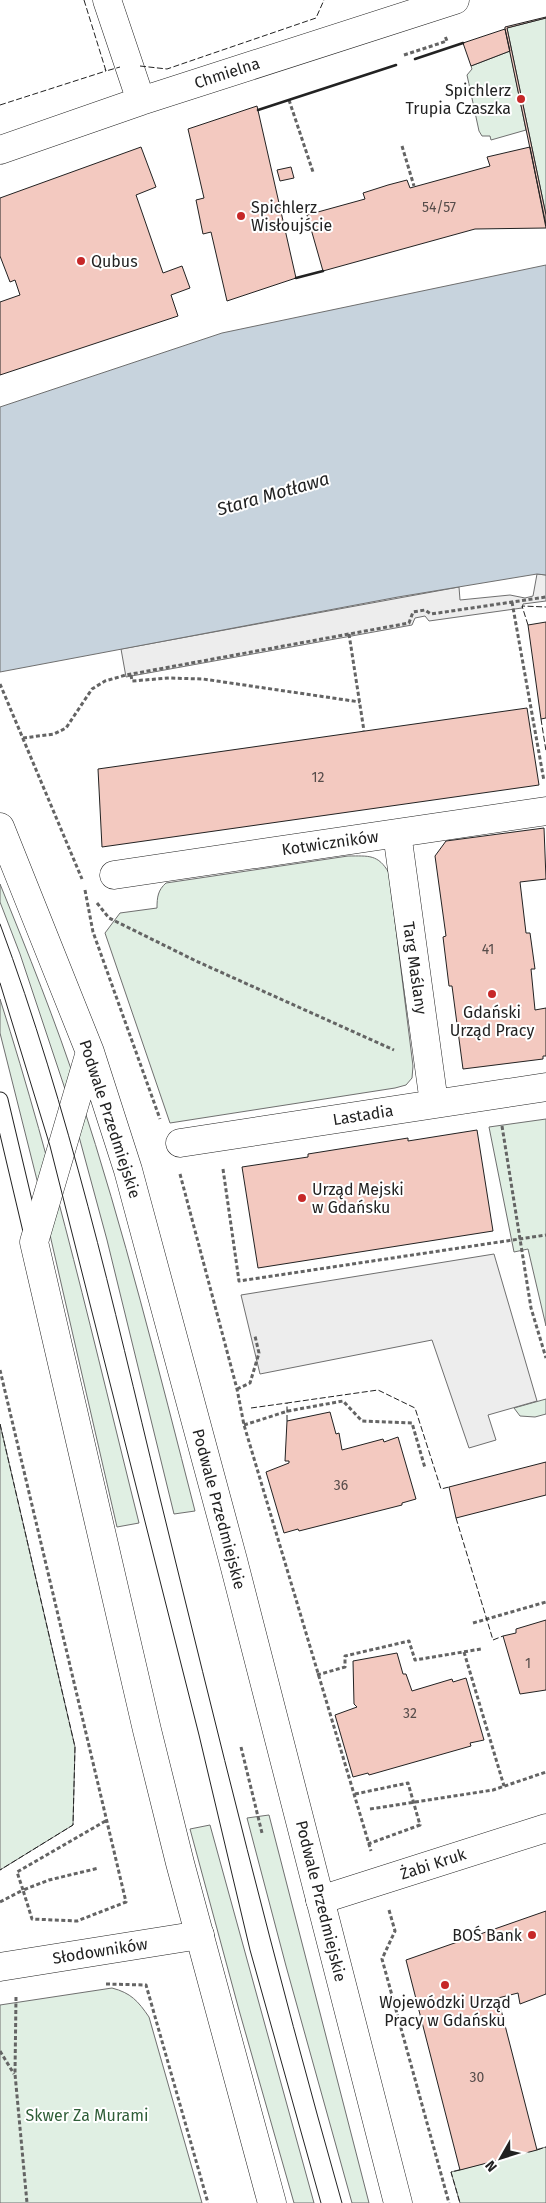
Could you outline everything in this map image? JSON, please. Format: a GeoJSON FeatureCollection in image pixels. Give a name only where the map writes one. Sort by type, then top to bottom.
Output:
{"type":"FeatureCollection","features":[{"type":"Feature","properties":{"kind":"main road"},"geometry":{"type":"LineString","coordinates":[[107,0],[141,101]]}},
{"type":"Feature","properties":{"kind":"main road","name":"Chmielna"},"geometry":{"type":"LineString","coordinates":[[0,150],[394,9],[455,0]]}},
{"type":"Feature","properties":{"kind":"main road","name":"Kotwiczników"},"geometry":{"type":"LineString","coordinates":[[114,874],[546,811]]}},
{"type":"Feature","properties":{"kind":"main road","name":"Podwale Przedmiejskie"},"geometry":{"type":"LineString","coordinates":[[0,827],[90,1052],[128,1170],[233,1560],[398,2203]]}},
{"type":"Feature","properties":{"kind":"main road","name":"Targ Maślany"},"geometry":{"type":"LineString","coordinates":[[396,833],[434,1103]]}},
{"type":"Feature","properties":{"kind":"main road"},"geometry":{"type":"LineString","coordinates":[[90,1052],[34,1242],[147,1730],[272,2203]]}},
{"type":"Feature","properties":{"kind":"main road","name":"Lastadia"},"geometry":{"type":"LineString","coordinates":[[180,1143],[546,1087]]}},
{"type":"Feature","properties":{"kind":"main road","name":"Żabi Kruk"},"geometry":{"type":"LineString","coordinates":[[320,1900],[546,1828]]}},
{"type":"Feature","properties":{"kind":"main road","name":"Słodowników"},"geometry":{"type":"LineString","coordinates":[[0,1967],[200,1935]]}},
{"type":"Feature","properties":{"kind":"lane"},"geometry":{"type":"LineString","coordinates":[[0,1100],[34,1242]]}},
{"type":"Feature","properties":{"kind":"path"},"geometry":{"type":"LineString","coordinates":[[404,55],[447,41]]}},
{"type":"Feature","properties":{"kind":"path"},"geometry":{"type":"LineString","coordinates":[[289,100],[313,172]]}},
{"type":"Feature","properties":{"kind":"path"},"geometry":{"type":"LineString","coordinates":[[402,146],[414,186]]}},
{"type":"Feature","properties":{"kind":"path"},"geometry":{"type":"LineString","coordinates":[[23,738],[54,734],[66,728],[92,689],[105,681],[131,674],[409,624],[414,612],[425,610],[431,614],[546,597]]}},
{"type":"Feature","properties":{"kind":"path"},"geometry":{"type":"LineString","coordinates":[[512,602],[544,784]]}},
{"type":"Feature","properties":{"kind":"path"},"geometry":{"type":"LineString","coordinates":[[349,634],[364,731]]}},
{"type":"Feature","properties":{"kind":"path"},"geometry":{"type":"LineString","coordinates":[[131,674],[132,680],[203,679],[360,702]]}},
{"type":"Feature","properties":{"kind":"path"},"geometry":{"type":"LineString","coordinates":[[0,684],[84,886],[93,932],[160,1120]]}},
{"type":"Feature","properties":{"kind":"path"},"geometry":{"type":"LineString","coordinates":[[84,886],[89,892]]}},
{"type":"Feature","properties":{"kind":"path"},"geometry":{"type":"LineString","coordinates":[[94,898],[109,918],[196,961],[403,1054],[427,1052]]}},
{"type":"Feature","properties":{"kind":"path"},"geometry":{"type":"LineString","coordinates":[[502,1125],[531,1308],[546,1358]]}},
{"type":"Feature","properties":{"kind":"path"},"geometry":{"type":"LineString","coordinates":[[222,1163],[239,1281],[546,1235]]}},
{"type":"Feature","properties":{"kind":"path"},"geometry":{"type":"LineString","coordinates":[[179,1171],[237,1389],[244,1425],[317,1675],[355,1794],[368,1844],[395,1931],[382,1960],[449,2203]]}},
{"type":"Feature","properties":{"kind":"path"},"geometry":{"type":"LineString","coordinates":[[237,1389],[250,1383],[259,1353],[255,1336]]}},
{"type":"Feature","properties":{"kind":"path"},"geometry":{"type":"LineString","coordinates":[[0,1370],[107,1820],[126,1902],[76,1921],[32,1919],[17,1872],[107,1820]]}},
{"type":"Feature","properties":{"kind":"path"},"geometry":{"type":"LineString","coordinates":[[244,1425],[288,1411],[343,1401],[362,1421],[412,1423],[425,1468]]}},
{"type":"Feature","properties":{"kind":"path"},"geometry":{"type":"LineString","coordinates":[[473,1623],[546,1602]]}},
{"type":"Feature","properties":{"kind":"path"},"geometry":{"type":"LineString","coordinates":[[317,1675],[345,1667],[345,1656],[409,1641],[416,1660],[481,1649]]}},
{"type":"Feature","properties":{"kind":"path"},"geometry":{"type":"LineString","coordinates":[[464,1652],[504,1786]]}},
{"type":"Feature","properties":{"kind":"path"},"geometry":{"type":"LineString","coordinates":[[241,1747],[262,1833]]}},
{"type":"Feature","properties":{"kind":"path"},"geometry":{"type":"LineString","coordinates":[[370,1809],[493,1790],[546,1772]]}},
{"type":"Feature","properties":{"kind":"path"},"geometry":{"type":"LineString","coordinates":[[355,1794],[408,1783],[420,1825],[368,1844]]}},
{"type":"Feature","properties":{"kind":"path"},"geometry":{"type":"LineString","coordinates":[[0,1902],[23,1890],[49,1880],[99,1868]]}},
{"type":"Feature","properties":{"kind":"path"},"geometry":{"type":"LineString","coordinates":[[82,1953],[89,1984],[146,1985],[208,2203]]}},
{"type":"Feature","properties":{"kind":"path"},"geometry":{"type":"LineString","coordinates":[[16,1992],[15,2074],[27,2203]]}},
{"type":"Feature","properties":{"kind":"path"},"geometry":{"type":"LineString","coordinates":[[0,2051],[15,2074]]}},
{"type":"Feature","properties":{"kind":"green space"},"geometry":{"type":"Polygon","coordinates":[[[546,18],[546,215],[507,28],[546,18]]]}},
{"type":"Feature","properties":{"kind":"green space"},"geometry":{"type":"Polygon","coordinates":[[[510,51],[526,130],[491,140],[490,136],[482,136],[479,131],[467,75],[472,69],[471,66],[510,51]]]}},
{"type":"Feature","properties":{"kind":"green space"},"geometry":{"type":"Polygon","coordinates":[[[348,856],[377,859],[389,873],[413,1066],[412,1078],[406,1085],[395,1088],[170,1123],[105,933],[120,913],[157,908],[158,894],[166,883],[348,856]]]}},
{"type":"Feature","properties":{"kind":"green space"},"geometry":{"type":"Polygon","coordinates":[[[0,884],[61,1040],[79,1093],[111,1196],[195,1511],[174,1514],[107,1240],[71,1107],[20,954],[0,902],[0,884]]]}},
{"type":"Feature","properties":{"kind":"green space"},"geometry":{"type":"Polygon","coordinates":[[[0,999],[57,1194],[139,1523],[117,1527],[42,1200],[0,1033],[0,999]]]}},
{"type":"Feature","properties":{"kind":"green space"},"geometry":{"type":"Polygon","coordinates":[[[546,1119],[546,1326],[528,1249],[514,1252],[489,1127],[546,1119]]]}},
{"type":"Feature","properties":{"kind":"green space"},"geometry":{"type":"Polygon","coordinates":[[[546,1399],[546,1414],[535,1417],[520,1416],[514,1408],[546,1399]]]}},
{"type":"Feature","properties":{"kind":"green space"},"geometry":{"type":"Polygon","coordinates":[[[0,1424],[75,1747],[73,1825],[0,1870],[0,1424]]]}},
{"type":"Feature","properties":{"kind":"green space"},"geometry":{"type":"Polygon","coordinates":[[[269,1815],[369,2203],[352,2203],[247,1818],[269,1815]]]}},
{"type":"Feature","properties":{"kind":"green space"},"geometry":{"type":"Polygon","coordinates":[[[210,1825],[314,2203],[294,2203],[239,2010],[190,1829],[210,1825]]]}},
{"type":"Feature","properties":{"kind":"green space","name":"Skwer Za Murami"},"geometry":{"type":"Polygon","coordinates":[[[112,1988],[134,1998],[149,2017],[202,2203],[0,2203],[0,2005],[112,1988]]]}},
{"type":"Feature","properties":{"kind":"green space"},"geometry":{"type":"Polygon","coordinates":[[[546,2147],[546,2203],[460,2203],[451,2172],[546,2147]]]}},
{"type":"Feature","properties":{"kind":"shaded area"},"geometry":{"type":"Polygon","coordinates":[[[537,574],[546,575],[546,601],[523,604],[522,608],[429,621],[425,616],[415,618],[412,625],[126,677],[121,649],[459,587],[460,600],[510,595],[525,598],[533,596],[537,574]]]}},
{"type":"Feature","properties":{"kind":"shaded area"},"geometry":{"type":"Polygon","coordinates":[[[494,1254],[537,1401],[488,1415],[496,1440],[469,1448],[432,1340],[260,1374],[241,1295],[494,1254]]]}},
{"type":"Feature","properties":{"kind":"water","name":"Stara Motława"},"geometry":{"type":"Polygon","coordinates":[[[546,265],[546,575],[537,574],[398,597],[0,672],[0,407],[222,333],[546,265]]]}},
{"type":"Feature","properties":{"kind":"building","name":"Spichlerz Trupia Czaszka"},"geometry":{"type":"Polygon","coordinates":[[[546,17],[507,28],[546,215],[546,225],[505,27],[546,17]]]}},
{"type":"Feature","properties":{"kind":"building"},"geometry":{"type":"Polygon","coordinates":[[[505,29],[510,51],[471,66],[463,43],[505,29]]]}},
{"type":"Feature","properties":{"kind":"building","name":"Spichlerz Wisłoujście"},"geometry":{"type":"Polygon","coordinates":[[[257,106],[296,278],[227,301],[211,232],[203,234],[196,200],[204,198],[188,129],[257,106]]]}},
{"type":"Feature","properties":{"kind":"building","name":"Qubus"},"geometry":{"type":"Polygon","coordinates":[[[141,147],[156,187],[136,195],[163,273],[182,266],[190,288],[171,295],[178,316],[0,375],[0,302],[20,295],[15,280],[10,282],[0,256],[0,198],[141,147]]]}},
{"type":"Feature","properties":{"kind":"building"},"geometry":{"type":"Polygon","coordinates":[[[530,147],[546,228],[475,229],[323,271],[307,215],[365,199],[363,193],[388,185],[407,180],[410,188],[490,166],[487,157],[530,147]]]}},
{"type":"Feature","properties":{"kind":"building"},"geometry":{"type":"Polygon","coordinates":[[[291,167],[294,178],[280,181],[277,170],[291,167]]]}},
{"type":"Feature","properties":{"kind":"building"},"geometry":{"type":"Polygon","coordinates":[[[546,622],[546,718],[541,719],[528,625],[546,622]]]}},
{"type":"Feature","properties":{"kind":"building"},"geometry":{"type":"Polygon","coordinates":[[[527,708],[539,785],[102,847],[98,769],[527,708]]]}},
{"type":"Feature","properties":{"kind":"building"},"geometry":{"type":"Polygon","coordinates":[[[544,828],[546,879],[520,882],[526,933],[530,933],[535,969],[531,969],[535,1010],[546,1008],[546,1056],[543,1056],[543,1059],[463,1069],[452,986],[449,986],[443,937],[446,936],[435,856],[446,841],[544,828]]]}},
{"type":"Feature","properties":{"kind":"building"},"geometry":{"type":"Polygon","coordinates":[[[477,1130],[493,1231],[258,1268],[242,1167],[308,1157],[308,1154],[408,1138],[408,1141],[477,1130]]]}},
{"type":"Feature","properties":{"kind":"building"},"geometry":{"type":"Polygon","coordinates":[[[330,1412],[336,1434],[339,1433],[342,1450],[383,1439],[384,1442],[398,1437],[416,1499],[402,1503],[402,1505],[299,1531],[298,1529],[284,1533],[266,1472],[289,1463],[289,1461],[285,1461],[287,1421],[330,1412]]]}},
{"type":"Feature","properties":{"kind":"building"},"geometry":{"type":"Polygon","coordinates":[[[546,1462],[546,1495],[456,1518],[449,1487],[546,1462]]]}},
{"type":"Feature","properties":{"kind":"building"},"geometry":{"type":"Polygon","coordinates":[[[546,1620],[546,1690],[520,1694],[503,1636],[516,1633],[516,1629],[546,1620]]]}},
{"type":"Feature","properties":{"kind":"building"},"geometry":{"type":"Polygon","coordinates":[[[397,1653],[403,1674],[406,1674],[412,1691],[452,1679],[453,1682],[466,1678],[484,1740],[470,1743],[471,1746],[369,1775],[368,1773],[353,1777],[335,1715],[357,1707],[354,1704],[353,1661],[397,1653]]]}},
{"type":"Feature","properties":{"kind":"building"},"geometry":{"type":"Polygon","coordinates":[[[546,1911],[546,1994],[520,2004],[518,1993],[498,1998],[537,2150],[460,2170],[406,1960],[546,1911]]]}},
{"type":"Feature","properties":{"kind":"tram line"},"geometry":{"type":"LineString","coordinates":[[0,924],[25,994],[69,1135],[107,1278],[247,1849],[342,2203]]}},
{"type":"Feature","properties":{"kind":"tram line"},"geometry":{"type":"LineString","coordinates":[[0,983],[50,1146],[199,1735],[250,1950],[321,2203]]}},
{"type":"Feature","properties":{"kind":"fence"},"geometry":{"type":"LineString","coordinates":[[84,0],[106,71],[120,67]]}},
{"type":"Feature","properties":{"kind":"fence"},"geometry":{"type":"LineString","coordinates":[[140,66],[167,69],[316,18],[324,0]]}},
{"type":"Feature","properties":{"kind":"fence"},"geometry":{"type":"LineString","coordinates":[[0,105],[106,71],[105,69]]}},
{"type":"Feature","properties":{"kind":"fence"},"geometry":{"type":"LineString","coordinates":[[528,625],[522,606],[546,607]]}},
{"type":"Feature","properties":{"kind":"fence"},"geometry":{"type":"LineString","coordinates":[[541,719],[546,751]]}},
{"type":"Feature","properties":{"kind":"fence"},"geometry":{"type":"LineString","coordinates":[[287,1421],[287,1403],[378,1390],[415,1408],[441,1489],[449,1487]]}},
{"type":"Feature","properties":{"kind":"fence"},"geometry":{"type":"LineString","coordinates":[[251,1408],[287,1403]]}},
{"type":"Feature","properties":{"kind":"fence"},"geometry":{"type":"LineString","coordinates":[[0,1424],[75,1747],[73,1825],[0,1870]]}},
{"type":"Feature","properties":{"kind":"fence"},"geometry":{"type":"LineString","coordinates":[[456,1518],[493,1640],[503,1636]]}},
{"type":"Feature","properties":{"kind":"fence"},"geometry":{"type":"LineString","coordinates":[[537,2150],[546,2147]]}},
{"type":"Feature","properties":{"kind":"fence"},"geometry":{"type":"LineString","coordinates":[[460,2170],[451,2172],[460,2203]]}},
{"type":"Feature","properties":{"kind":"wall"},"geometry":{"type":"LineString","coordinates":[[415,59],[463,43]]}},
{"type":"Feature","properties":{"kind":"wall"},"geometry":{"type":"LineString","coordinates":[[258,110],[396,65]]}},
{"type":"Feature","properties":{"kind":"wall"},"geometry":{"type":"LineString","coordinates":[[296,278],[323,271]]}},
{"type":"Feature","properties":{"kind":"place","name":"Spichlerz Trupia Czaszka"},"geometry":{"type":"Point","coordinates":[521,99]}},
{"type":"Feature","properties":{"kind":"place","name":"Spichlerz Wisłoujście"},"geometry":{"type":"Point","coordinates":[241,216]}},
{"type":"Feature","properties":{"kind":"place","name":"Qubus"},"geometry":{"type":"Point","coordinates":[81,261]}},
{"type":"Feature","properties":{"kind":"place","name":"Gdański Urząd Pracy"},"geometry":{"type":"Point","coordinates":[492,994]}},
{"type":"Feature","properties":{"kind":"place","name":"Urząd Mejski w Gdańsku"},"geometry":{"type":"Point","coordinates":[302,1198]}},
{"type":"Feature","properties":{"kind":"place","name":"BOŚ Bank"},"geometry":{"type":"Point","coordinates":[532,1935]}},
{"type":"Feature","properties":{"kind":"place","name":"Wojewódzki Urząd Pracy w Gdańsku"},"geometry":{"type":"Point","coordinates":[445,1985]}}]}
